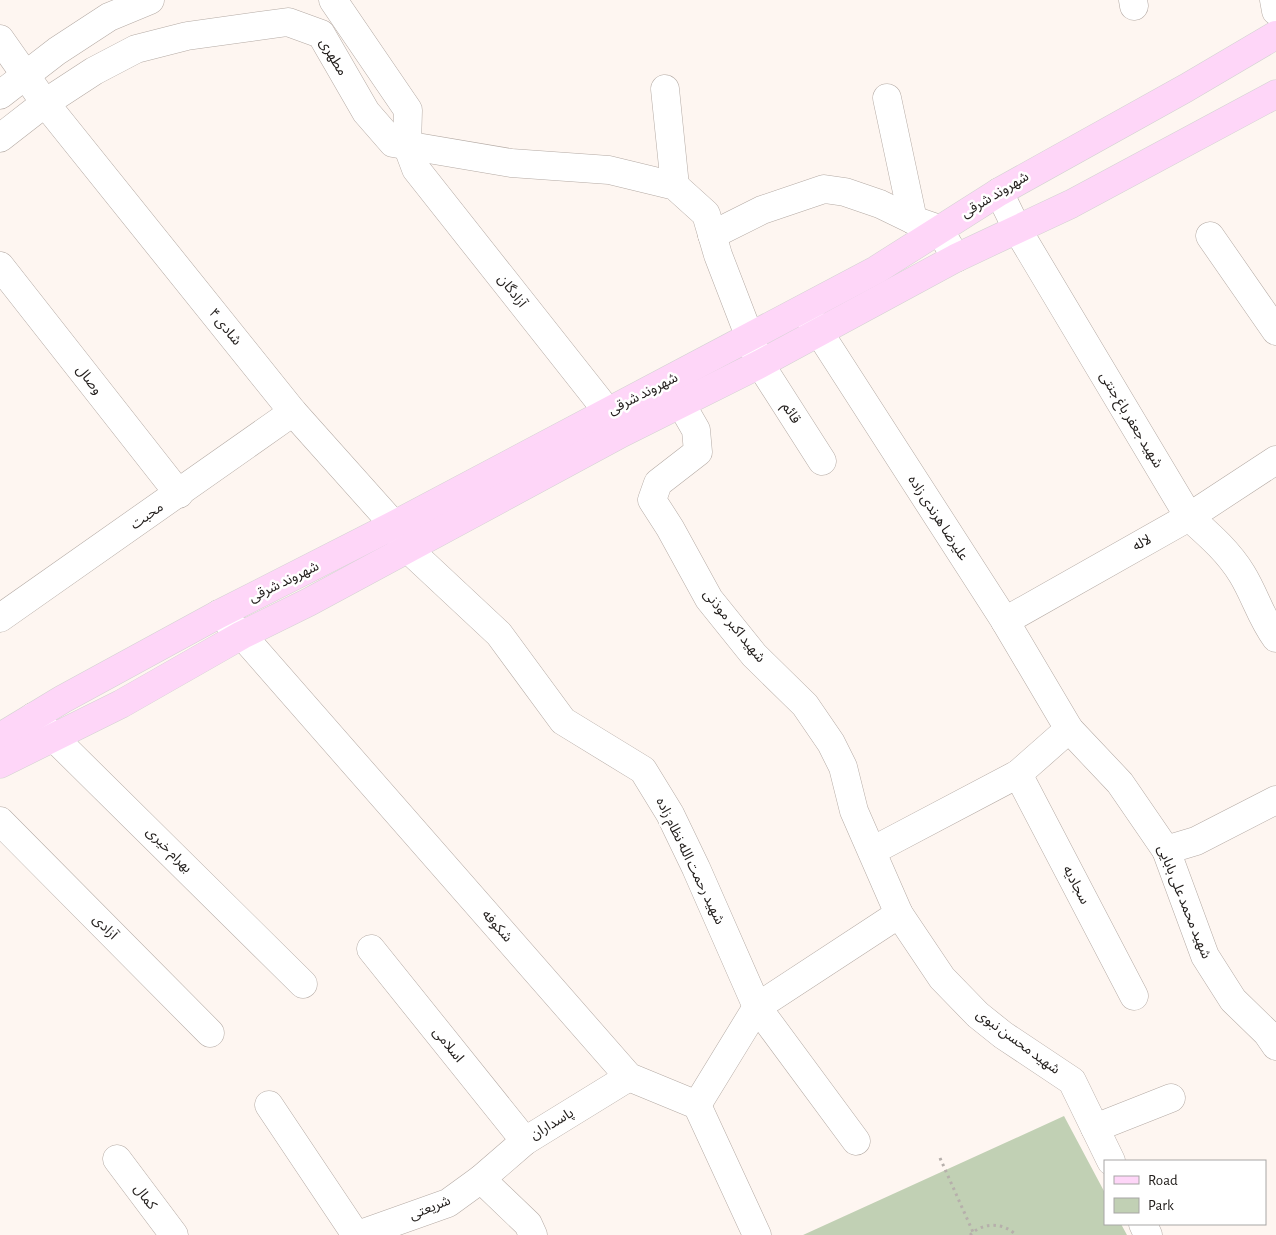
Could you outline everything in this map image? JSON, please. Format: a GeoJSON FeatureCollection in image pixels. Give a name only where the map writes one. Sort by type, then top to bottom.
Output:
{"type":"FeatureCollection","features":[{"type":"Feature","properties":{"kind":"main road","name":"شهروند شرقی"},"geometry":{"type":"LineString","coordinates":[[2,754],[33,717],[219,614],[400,537],[674,392],[750,338],[876,270],[999,192],[1186,88],[1276,35]]}},
{"type":"Feature","properties":{"kind":"main road","name":"شهروند شرقی"},"geometry":{"type":"LineString","coordinates":[[674,392],[760,364],[956,258],[1071,204],[1276,94]]}},
{"type":"Feature","properties":{"kind":"main road","name":"شهروند شرقی"},"geometry":{"type":"LineString","coordinates":[[2,754],[55,737],[121,704],[242,635],[309,602],[400,537]]}},
{"type":"Feature","properties":{"kind":"street"},"geometry":{"type":"LineString","coordinates":[[0,95],[57,51],[109,17],[150,0]]}},
{"type":"Feature","properties":{"kind":"street"},"geometry":{"type":"LineString","coordinates":[[333,0],[408,110],[407,145]]}},
{"type":"Feature","properties":{"kind":"street"},"geometry":{"type":"LineString","coordinates":[[1274,0],[1276,11]]}},
{"type":"Feature","properties":{"kind":"street","name":"مطهری"},"geometry":{"type":"LineString","coordinates":[[0,138],[45,103],[94,71],[136,49],[188,36],[288,22],[321,34],[366,112],[393,142],[511,162],[609,170],[676,186]]}},
{"type":"Feature","properties":{"kind":"street","name":"شادی ۴"},"geometry":{"type":"LineString","coordinates":[[0,39],[45,103],[293,412],[400,537]]}},
{"type":"Feature","properties":{"kind":"street"},"geometry":{"type":"LineString","coordinates":[[665,89],[676,186]]}},
{"type":"Feature","properties":{"kind":"street"},"geometry":{"type":"LineString","coordinates":[[886,98],[913,220]]}},
{"type":"Feature","properties":{"kind":"street","name":"آزادگان"},"geometry":{"type":"LineString","coordinates":[[407,145],[416,169],[615,423]]}},
{"type":"Feature","properties":{"kind":"street","name":"قائم"},"geometry":{"type":"LineString","coordinates":[[676,186],[706,214],[760,364],[822,461]]}},
{"type":"Feature","properties":{"kind":"street"},"geometry":{"type":"LineString","coordinates":[[712,235],[762,210],[824,189],[845,192],[880,204],[913,220],[939,229],[956,258]]}},
{"type":"Feature","properties":{"kind":"street","name":"شهید جعفر باغ جنتی"},"geometry":{"type":"LineString","coordinates":[[999,192],[1017,229],[1189,517],[1221,546],[1242,574],[1267,626],[1276,638]]}},
{"type":"Feature","properties":{"kind":"street"},"geometry":{"type":"LineString","coordinates":[[1210,236],[1276,331]]}},
{"type":"Feature","properties":{"kind":"street","name":"وصال"},"geometry":{"type":"LineString","coordinates":[[0,266],[178,494]]}},
{"type":"Feature","properties":{"kind":"street","name":"علیرضا هرندی زاده"},"geometry":{"type":"LineString","coordinates":[[804,308],[818,334],[1005,621],[1069,729]]}},
{"type":"Feature","properties":{"kind":"street","name":"شهید اکبر موذنی"},"geometry":{"type":"LineString","coordinates":[[674,392],[696,430],[698,452],[658,483],[652,500],[670,528],[709,599],[754,655],[805,705],[830,743],[843,767],[854,810],[872,851]]}},
{"type":"Feature","properties":{"kind":"street","name":"محبت"},"geometry":{"type":"LineString","coordinates":[[0,618],[293,412]]}},
{"type":"Feature","properties":{"kind":"street","name":"لاله"},"geometry":{"type":"LineString","coordinates":[[1005,621],[1189,517],[1276,460]]}},
{"type":"Feature","properties":{"kind":"street","name":"شهید رحمت الله نظام زاده"},"geometry":{"type":"LineString","coordinates":[[400,537],[499,634],[563,721],[643,770],[670,814],[696,868],[757,1007],[856,1140]]}},
{"type":"Feature","properties":{"kind":"street","name":"شکوفه"},"geometry":{"type":"LineString","coordinates":[[219,614],[242,635],[629,1077],[697,1104]]}},
{"type":"Feature","properties":{"kind":"street","name":"بهرام خیری"},"geometry":{"type":"LineString","coordinates":[[33,717],[303,984]]}},
{"type":"Feature","properties":{"kind":"street"},"geometry":{"type":"LineString","coordinates":[[872,851],[1018,774],[1069,729]]}},
{"type":"Feature","properties":{"kind":"street","name":"شهید محمد علی بابایی"},"geometry":{"type":"LineString","coordinates":[[1069,729],[1120,783],[1166,850],[1205,956],[1233,1000],[1273,1036]]}},
{"type":"Feature","properties":{"kind":"street","name":"سجادیه"},"geometry":{"type":"LineString","coordinates":[[1018,774],[1134,996]]}},
{"type":"Feature","properties":{"kind":"street"},"geometry":{"type":"LineString","coordinates":[[1166,850],[1196,841],[1276,800]]}},
{"type":"Feature","properties":{"kind":"street","name":"آزادی"},"geometry":{"type":"LineString","coordinates":[[0,821],[210,1033]]}},
{"type":"Feature","properties":{"kind":"street","name":"شهید محسن نبوی"},"geometry":{"type":"LineString","coordinates":[[872,851],[899,914],[942,978],[978,1015],[1003,1035],[1072,1081],[1111,1160]]}},
{"type":"Feature","properties":{"kind":"street"},"geometry":{"type":"LineString","coordinates":[[757,1235],[697,1104],[757,1007],[899,914]]}},
{"type":"Feature","properties":{"kind":"street","name":"اسلامی"},"geometry":{"type":"LineString","coordinates":[[371,949],[525,1141]]}},
{"type":"Feature","properties":{"kind":"street","name":"پاسداران"},"geometry":{"type":"LineString","coordinates":[[481,1179],[525,1141],[629,1077]]}},
{"type":"Feature","properties":{"kind":"street"},"geometry":{"type":"LineString","coordinates":[[1095,1128],[1171,1098]]}},
{"type":"Feature","properties":{"kind":"street"},"geometry":{"type":"LineString","coordinates":[[269,1105],[357,1235]]}},
{"type":"Feature","properties":{"kind":"street","name":"کمال"},"geometry":{"type":"LineString","coordinates":[[117,1159],[174,1235]]}},
{"type":"Feature","properties":{"kind":"street"},"geometry":{"type":"LineString","coordinates":[[481,1179],[528,1224],[533,1235]]}},
{"type":"Feature","properties":{"kind":"street","name":"شریعتی"},"geometry":{"type":"LineString","coordinates":[[357,1235],[448,1203],[481,1179]]}},
{"type":"Feature","properties":{"kind":"path"},"geometry":{"type":"LineString","coordinates":[[940,1158],[971,1234],[982,1227],[993,1225],[1004,1227],[1016,1235]]}},
{"type":"Feature","properties":{"kind":"green space"},"geometry":{"type":"Polygon","coordinates":[[[1064,1116],[1104,1191],[1104,1225],[1122,1225],[1127,1235],[803,1235],[1064,1116]]]}}]}
